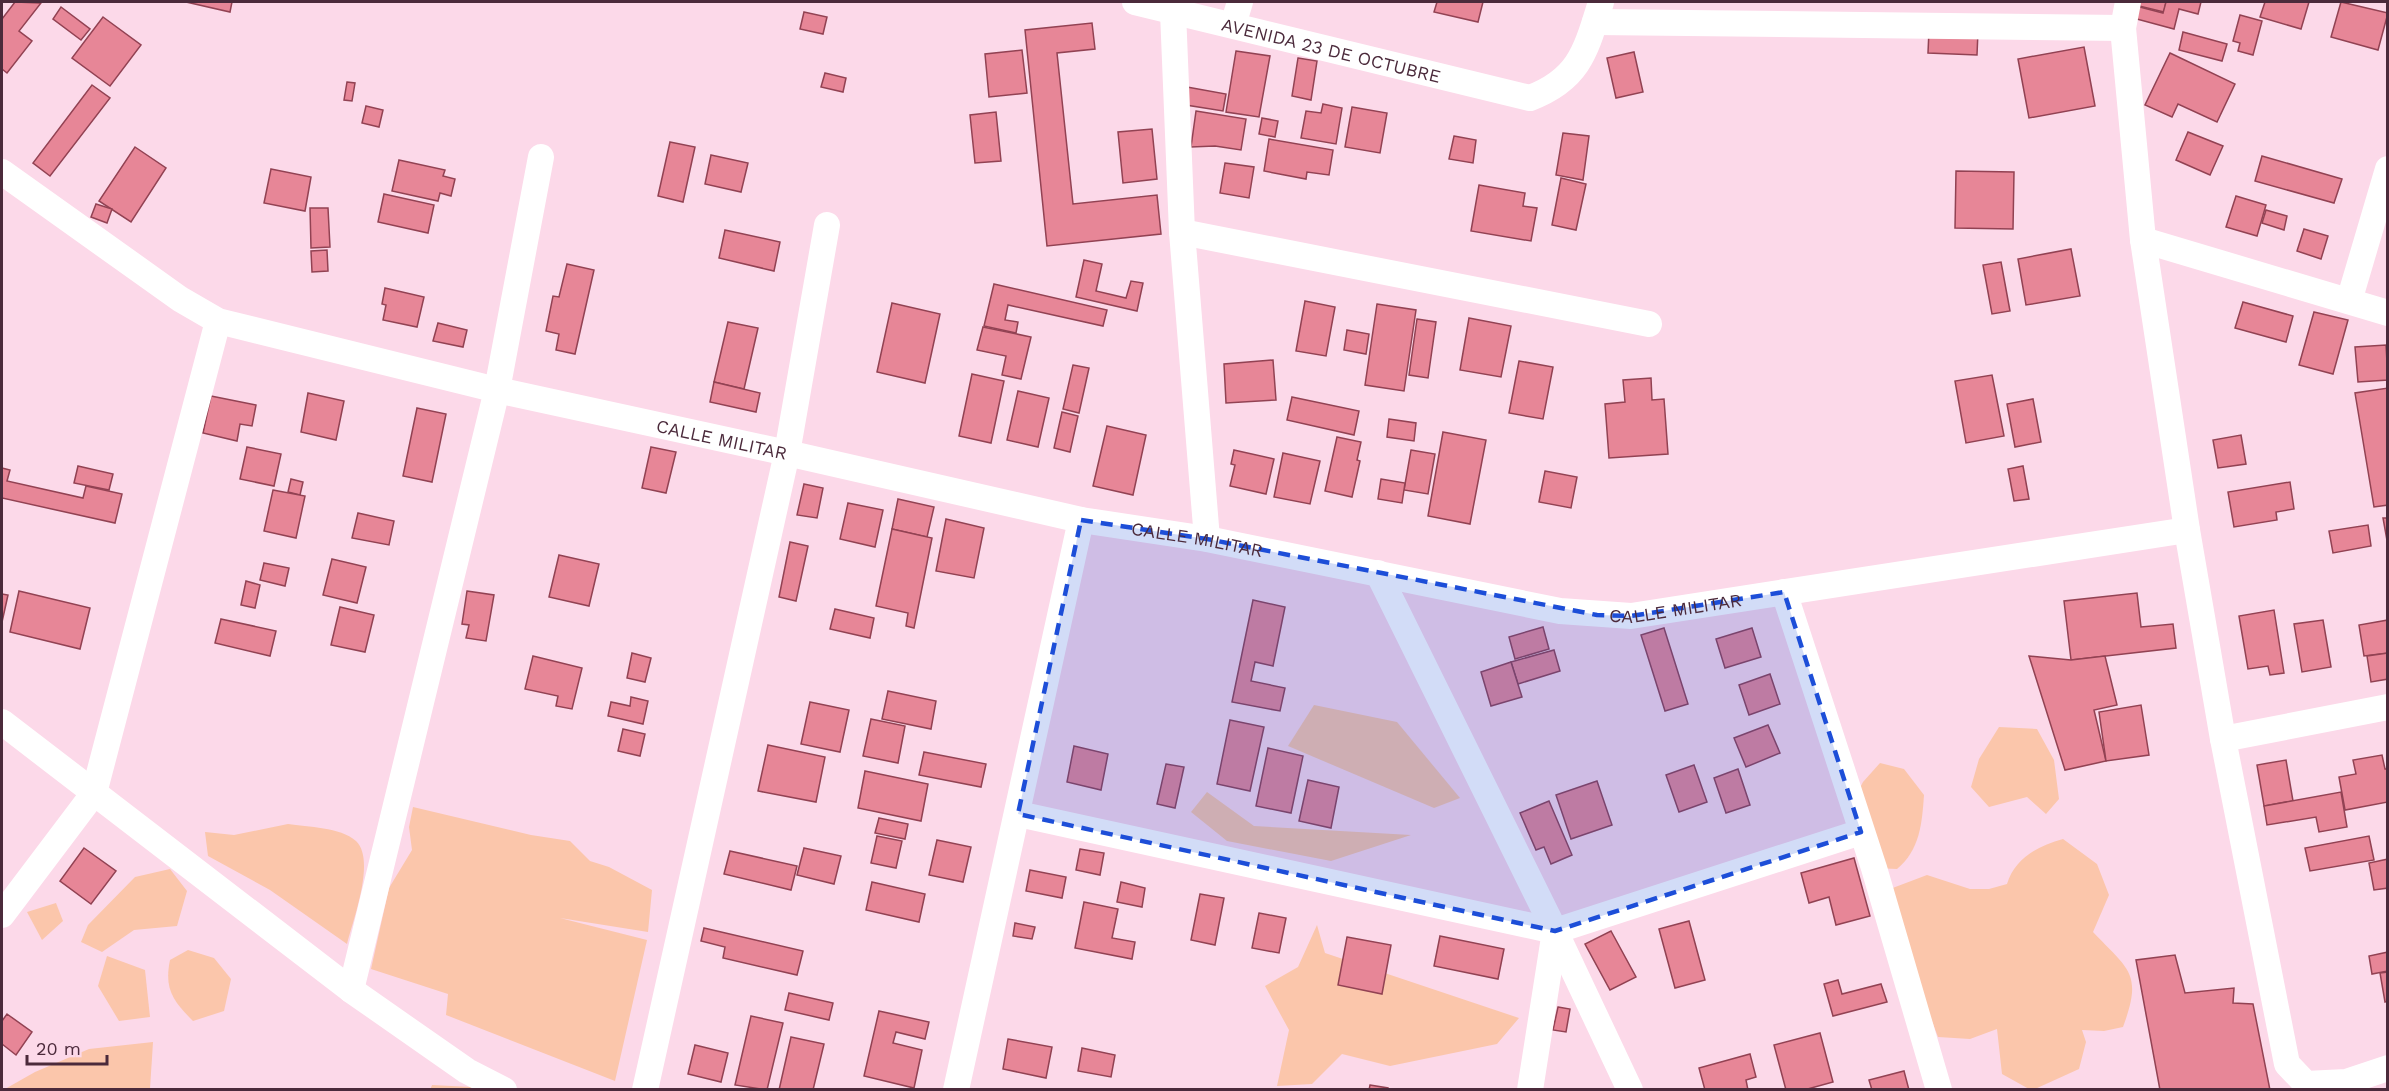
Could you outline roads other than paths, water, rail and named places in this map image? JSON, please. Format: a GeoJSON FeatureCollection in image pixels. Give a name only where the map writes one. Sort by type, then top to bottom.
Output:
{"type":"FeatureCollection","features":[{"type":"Feature","properties":{"kind":"street","name":"AVENIDA 23 DE OCTUBRE"},"geometry":{"type":"LineString","coordinates":[[1135,2],[1173,12],[1236,13],[1530,98],[1554,89],[1573,73],[1598,12]]}},
{"type":"Feature","properties":{"kind":"street"},"geometry":{"type":"LineString","coordinates":[[2128,2],[2123,28],[2143,240],[2187,530],[2223,739],[2286,1064],[2306,1084],[2346,1082],[2388,1068]]}},
{"type":"Feature","properties":{"kind":"street"},"geometry":{"type":"LineString","coordinates":[[1173,12],[1182,232],[1208,539]]}},
{"type":"Feature","properties":{"kind":"street"},"geometry":{"type":"LineString","coordinates":[[1598,12],[2123,28]]}},
{"type":"Feature","properties":{"kind":"street"},"geometry":{"type":"LineString","coordinates":[[351,990],[497,390],[541,157]]}},
{"type":"Feature","properties":{"kind":"street"},"geometry":{"type":"LineString","coordinates":[[2349,302],[2388,169]]}},
{"type":"Feature","properties":{"kind":"street","name":"CALLE MILITAR"},"geometry":{"type":"LineString","coordinates":[[2,172],[180,299],[218,321],[497,390],[1081,520],[1208,539],[1560,611],[1597,615],[1631,615],[2187,530]]}},
{"type":"Feature","properties":{"kind":"street"},"geometry":{"type":"LineString","coordinates":[[645,1089],[787,453],[827,225]]}},
{"type":"Feature","properties":{"kind":"street"},"geometry":{"type":"LineString","coordinates":[[1182,232],[1649,324]]}},
{"type":"Feature","properties":{"kind":"street"},"geometry":{"type":"LineString","coordinates":[[2143,240],[2388,313]]}},
{"type":"Feature","properties":{"kind":"street"},"geometry":{"type":"LineString","coordinates":[[2,915],[94,793],[218,321]]}},
{"type":"Feature","properties":{"kind":"street"},"geometry":{"type":"LineString","coordinates":[[956,1089],[1081,520]]}},
{"type":"Feature","properties":{"kind":"street"},"geometry":{"type":"LineString","coordinates":[[1378,573],[1555,931],[1630,1089]]}},
{"type":"Feature","properties":{"kind":"street"},"geometry":{"type":"LineString","coordinates":[[1784,592],[1874,868],[1939,1089]]}},
{"type":"Feature","properties":{"kind":"street"},"geometry":{"type":"LineString","coordinates":[[2223,739],[2388,707]]}},
{"type":"Feature","properties":{"kind":"street"},"geometry":{"type":"LineString","coordinates":[[2,722],[351,990],[467,1071],[504,1089]]}},
{"type":"Feature","properties":{"kind":"street"},"geometry":{"type":"LineString","coordinates":[[1018,814],[1555,931],[1861,832]]}},
{"type":"Feature","properties":{"kind":"street"},"geometry":{"type":"LineString","coordinates":[[1530,1089],[1555,931]]}}]}
